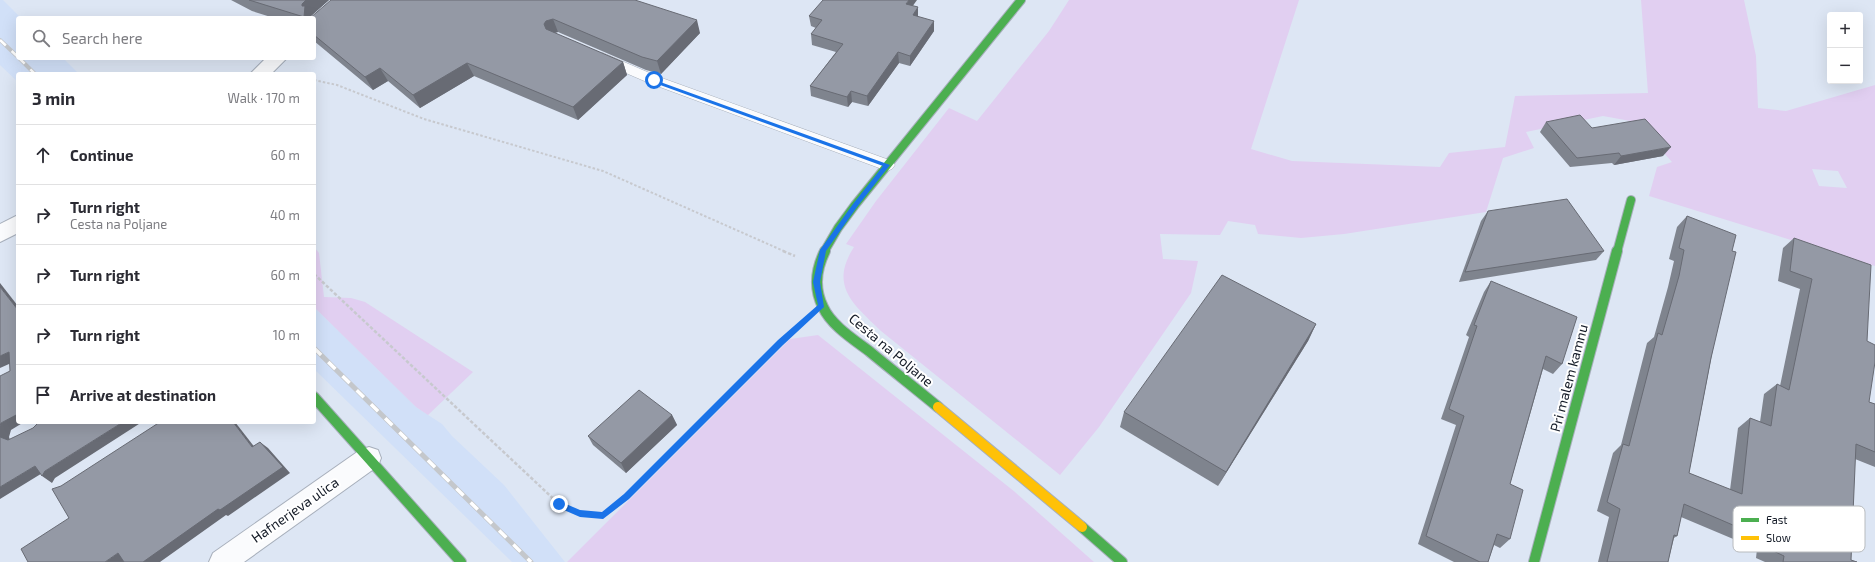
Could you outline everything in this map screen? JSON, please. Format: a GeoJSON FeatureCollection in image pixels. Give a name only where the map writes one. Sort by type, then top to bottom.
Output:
{"type":"FeatureCollection","features":[{"type":"Feature","properties":{"kind":"street","name":"Cesta na Poljane"},"geometry":{"type":"LineString","coordinates":[[1021,0],[887,165],[832,236],[823,250],[817,282],[822,305],[841,329],[994,452],[1122,562]]}},
{"type":"Feature","properties":{"kind":"street"},"geometry":{"type":"LineString","coordinates":[[261,72],[276,60]]}},
{"type":"Feature","properties":{"kind":"street","name":"Pri malem kamnu"},"geometry":{"type":"LineString","coordinates":[[1534,562],[1631,200]]}},
{"type":"Feature","properties":{"kind":"street"},"geometry":{"type":"LineString","coordinates":[[0,234],[16,224]]}},
{"type":"Feature","properties":{"kind":"street"},"geometry":{"type":"LineString","coordinates":[[316,399],[462,562]]}},
{"type":"Feature","properties":{"kind":"street","name":"Hafnerjeva ulica"},"geometry":{"type":"LineString","coordinates":[[222,562],[369,458]]}},
{"type":"Feature","properties":{"kind":"lane"},"geometry":{"type":"LineString","coordinates":[[592,53],[654,80],[887,165]]}},
{"type":"Feature","properties":{"kind":"path"},"geometry":{"type":"LineString","coordinates":[[316,80],[337,85],[424,119],[603,171],[819,266]]}},
{"type":"Feature","properties":{"kind":"path"},"geometry":{"type":"LineString","coordinates":[[316,276],[559,504],[580,513],[603,515],[626,496],[780,342],[822,305]]}},
{"type":"Feature","properties":{"kind":"shaded area"},"geometry":{"type":"Polygon","coordinates":[[[0,0],[3,0],[19,16],[16,16],[16,60],[65,60],[77,72],[16,72],[16,80],[0,65],[0,0]]]}},
{"type":"Feature","properties":{"kind":"shaded area"},"geometry":{"type":"Polygon","coordinates":[[[1069,0],[1299,0],[1251,149],[1292,161],[1440,167],[1449,153],[1505,147],[1515,96],[1648,93],[1641,0],[1744,0],[1756,56],[1758,108],[1786,111],[1875,85],[1875,266],[1649,196],[1657,167],[1672,162],[1636,122],[1603,116],[1526,132],[1534,148],[1503,158],[1486,212],[1344,234],[1301,238],[1258,234],[1255,225],[1228,221],[1220,235],[1160,234],[1163,259],[1198,261],[1191,293],[1099,427],[1060,475],[881,331],[861,312],[848,294],[844,284],[844,273],[847,261],[854,247],[846,244],[876,201],[949,108],[977,121],[1049,31],[1069,0]],[[1812,169],[1819,186],[1847,188],[1838,171],[1812,169]]]}},
{"type":"Feature","properties":{"kind":"shaded area"},"geometry":{"type":"Polygon","coordinates":[[[316,249],[319,253],[324,297],[351,298],[365,302],[473,372],[428,415],[416,407],[316,309],[316,249]]]}},
{"type":"Feature","properties":{"kind":"shaded area"},"geometry":{"type":"Polygon","coordinates":[[[316,309],[416,407],[442,424],[452,436],[504,485],[565,562],[512,562],[316,371],[316,309]]]}},
{"type":"Feature","properties":{"kind":"shaded area"},"geometry":{"type":"Polygon","coordinates":[[[818,335],[1015,492],[1094,562],[567,562],[790,339],[818,335]]]}},
{"type":"Feature","properties":{"kind":"building"},"geometry":{"type":"Polygon","coordinates":[[[249,0],[306,0],[302,4],[302,6],[305,6],[304,16],[249,0]]]}},
{"type":"Feature","properties":{"kind":"building"},"geometry":{"type":"Polygon","coordinates":[[[331,0],[635,0],[697,20],[657,61],[642,57],[553,19],[546,21],[544,24],[546,29],[623,62],[573,107],[467,63],[413,95],[380,68],[365,77],[316,37],[316,16],[312,16],[331,0]]]}},
{"type":"Feature","properties":{"kind":"building"},"geometry":{"type":"Polygon","coordinates":[[[823,0],[909,0],[906,4],[918,7],[913,15],[934,21],[910,56],[898,52],[867,96],[851,91],[847,97],[810,86],[843,44],[811,34],[822,20],[809,16],[823,0]]]}},
{"type":"Feature","properties":{"kind":"building"},"geometry":{"type":"Polygon","coordinates":[[[1580,115],[1592,128],[1645,119],[1671,147],[1621,156],[1619,153],[1577,158],[1546,122],[1580,115]]]}},
{"type":"Feature","properties":{"kind":"building"},"geometry":{"type":"Polygon","coordinates":[[[1567,199],[1604,251],[1465,272],[1488,211],[1567,199]]]}},
{"type":"Feature","properties":{"kind":"building"},"geometry":{"type":"Polygon","coordinates":[[[1687,216],[1736,235],[1732,251],[1736,252],[1711,358],[1689,473],[1742,494],[1750,418],[1771,426],[1777,384],[1789,390],[1812,279],[1790,271],[1794,238],[1871,265],[1867,341],[1875,345],[1875,362],[1869,402],[1875,404],[1875,452],[1856,444],[1853,506],[1733,506],[1733,525],[1684,504],[1677,536],[1674,535],[1668,562],[1607,562],[1620,509],[1607,502],[1623,444],[1629,446],[1658,333],[1662,335],[1679,276],[1684,250],[1679,248],[1687,216]]]}},
{"type":"Feature","properties":{"kind":"building"},"geometry":{"type":"Polygon","coordinates":[[[1222,275],[1316,324],[1226,472],[1124,412],[1222,275]]]}},
{"type":"Feature","properties":{"kind":"building"},"geometry":{"type":"Polygon","coordinates":[[[1491,281],[1577,317],[1562,364],[1546,356],[1510,484],[1523,490],[1510,539],[1497,534],[1488,562],[1480,562],[1426,536],[1464,416],[1449,409],[1477,326],[1474,325],[1491,281]]]}},
{"type":"Feature","properties":{"kind":"building"},"geometry":{"type":"Polygon","coordinates":[[[0,287],[16,307],[16,415],[1,423],[0,426],[0,376],[10,371],[9,352],[0,356],[0,287]]]}},
{"type":"Feature","properties":{"kind":"building"},"geometry":{"type":"Polygon","coordinates":[[[639,390],[672,415],[621,463],[588,436],[639,390]]]}},
{"type":"Feature","properties":{"kind":"building"},"geometry":{"type":"Polygon","coordinates":[[[37,424],[120,424],[45,471],[42,476],[35,466],[0,487],[0,437],[8,440],[33,428],[37,424]]]}},
{"type":"Feature","properties":{"kind":"building"},"geometry":{"type":"Polygon","coordinates":[[[157,424],[235,424],[252,447],[260,442],[283,467],[220,510],[218,509],[143,562],[124,562],[118,553],[105,562],[28,562],[21,549],[69,518],[52,489],[61,486],[157,424]]]}},
{"type":"Feature","properties":{"kind":"building"},"geometry":{"type":"Polygon","coordinates":[[[1775,552],[1851,552],[1851,560],[1857,562],[1783,562],[1784,556],[1775,552]]]}},
{"type":"Feature","properties":{"kind":"railway"},"geometry":{"type":"LineString","coordinates":[[0,40],[16,55]]}},
{"type":"Feature","properties":{"kind":"railway"},"geometry":{"type":"LineString","coordinates":[[21,60],[33,72]]}},
{"type":"Feature","properties":{"kind":"railway"},"geometry":{"type":"LineString","coordinates":[[316,350],[531,562]]}},
{"type":"Feature","properties":{"kind":"traffic: fast"},"geometry":{"type":"LineString","coordinates":[[938,407],[841,329],[829,316],[823,308],[818,294],[817,280],[819,267],[830,240],[855,205],[1021,0]]}},
{"type":"Feature","properties":{"kind":"traffic: fast"},"geometry":{"type":"LineString","coordinates":[[1534,562],[1631,200]]}},
{"type":"Feature","properties":{"kind":"traffic: fast"},"geometry":{"type":"LineString","coordinates":[[316,399],[461,562]]}},
{"type":"Feature","properties":{"kind":"traffic: fast"},"geometry":{"type":"LineString","coordinates":[[1082,527],[1122,562]]}},
{"type":"Feature","properties":{"kind":"traffic: slow"},"geometry":{"type":"LineString","coordinates":[[938,407],[994,452],[1082,527]]}},
{"type":"Feature","properties":{"kind":"route"},"geometry":{"type":"LineString","coordinates":[[559,504],[580,513],[603,515],[626,496],[780,342],[822,305],[817,282],[823,250],[855,205],[887,165],[654,80]]}}]}
